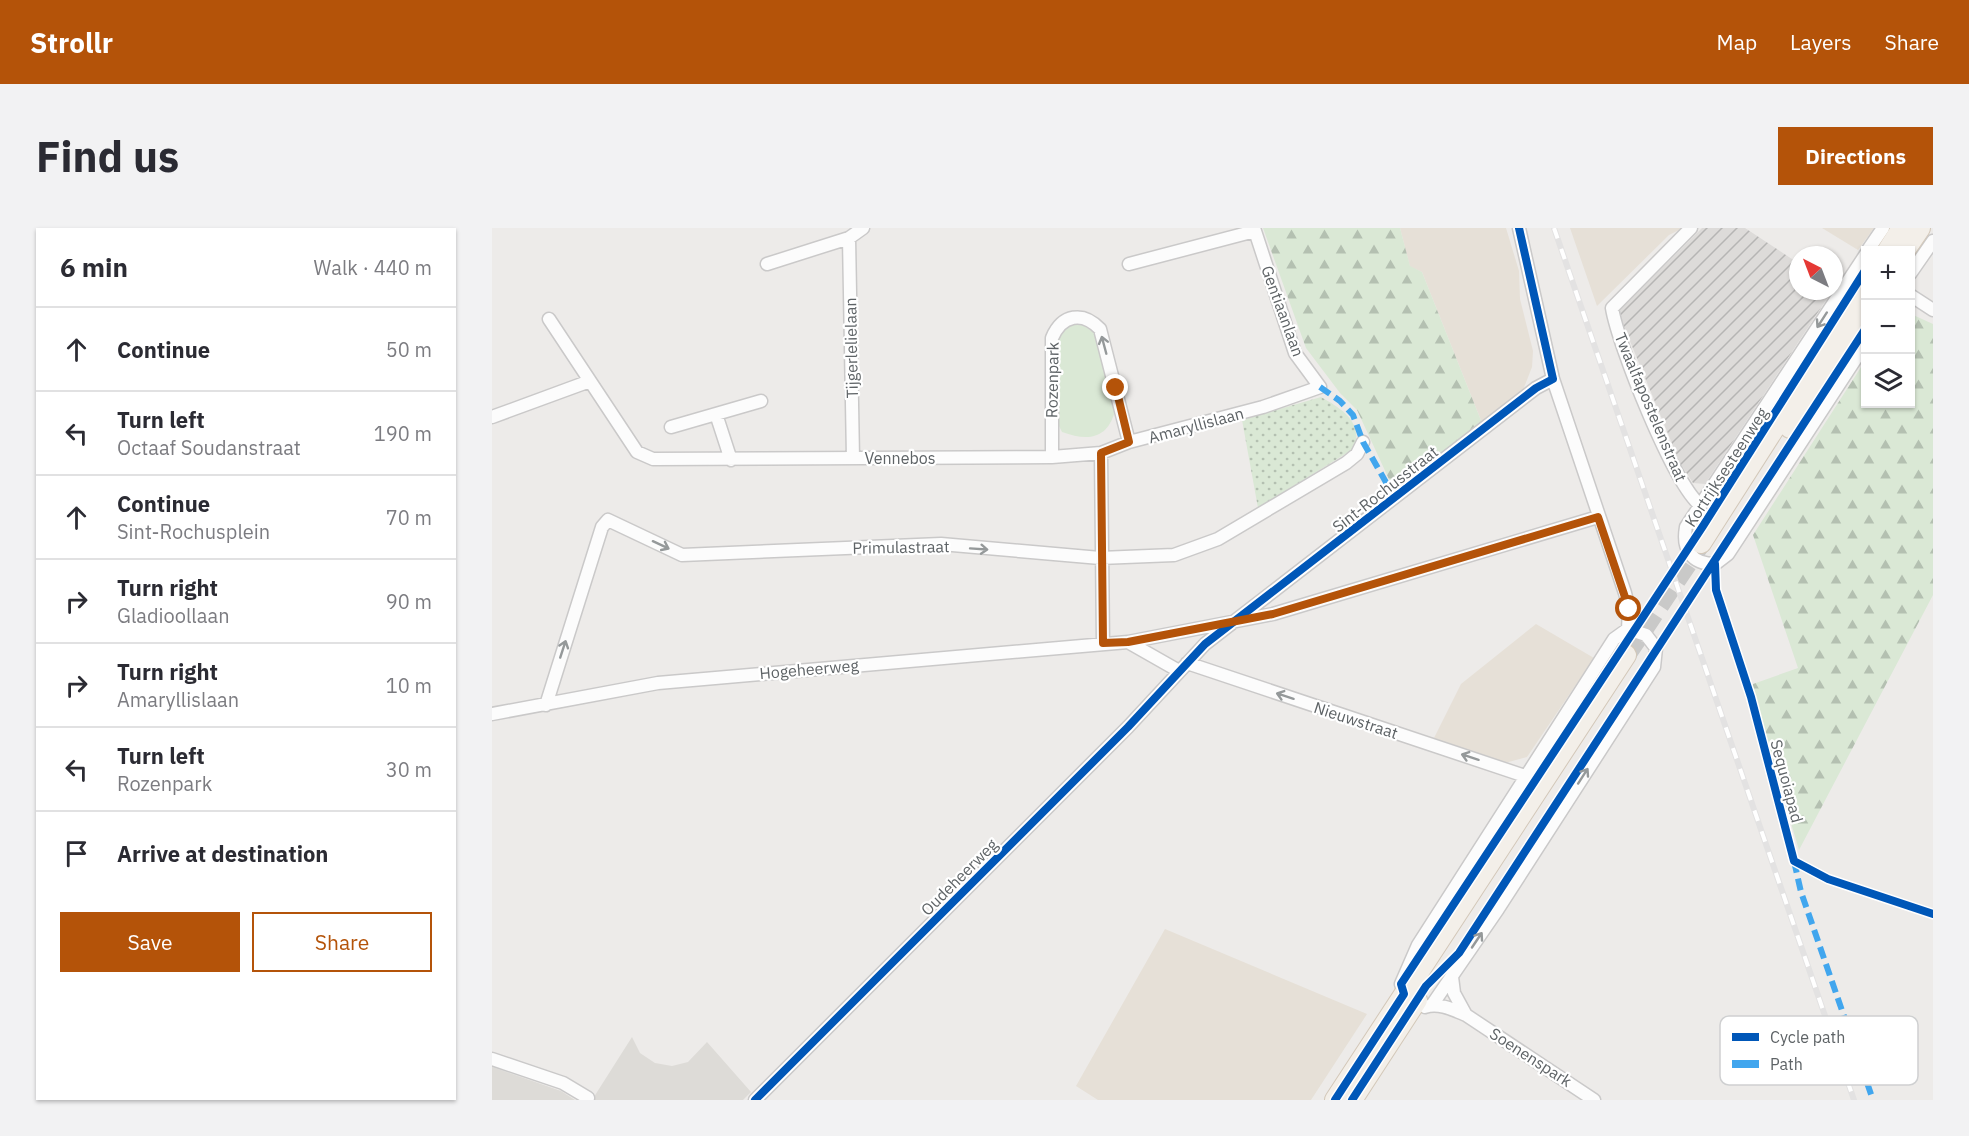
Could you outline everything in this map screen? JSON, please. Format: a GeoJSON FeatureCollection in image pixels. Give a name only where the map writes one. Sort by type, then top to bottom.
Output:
{"type":"FeatureCollection","features":[{"type":"Feature","properties":{"kind":"main road"},"geometry":{"type":"LineString","coordinates":[[1891,246],[1902,228]]}},
{"type":"Feature","properties":{"kind":"main road"},"geometry":{"type":"LineString","coordinates":[[1908,246],[1920,228]]}},
{"type":"Feature","properties":{"kind":"main road","name":"Kortrijksesteenweg"},"geometry":{"type":"LineString","coordinates":[[1861,293],[1706,547],[1861,319]]}},
{"type":"Feature","properties":{"kind":"main road"},"geometry":{"type":"LineString","coordinates":[[1335,1100],[1403,989],[1632,658],[1352,1100]]}},
{"type":"Feature","properties":{"kind":"street"},"geometry":{"type":"LineString","coordinates":[[767,264],[849,238],[862,228]]}},
{"type":"Feature","properties":{"kind":"street"},"geometry":{"type":"LineString","coordinates":[[1519,228],[1553,380],[1629,609],[1628,629]]}},
{"type":"Feature","properties":{"kind":"street","name":"Twaalfapostelenstraat"},"geometry":{"type":"LineString","coordinates":[[1691,228],[1612,308],[1623,351],[1648,409],[1681,480],[1700,505]]}},
{"type":"Feature","properties":{"kind":"street","name":"Kortrijksesteenweg"},"geometry":{"type":"LineString","coordinates":[[1871,246],[1883,228]]}},
{"type":"Feature","properties":{"kind":"street"},"geometry":{"type":"LineString","coordinates":[[1915,247],[1920,228]]}},
{"type":"Feature","properties":{"kind":"street","name":"Gentiaanlaan"},"geometry":{"type":"LineString","coordinates":[[1129,264],[1255,230],[1295,353],[1320,387]]}},
{"type":"Feature","properties":{"kind":"street","name":"Tijgerlelielaan"},"geometry":{"type":"LineString","coordinates":[[849,238],[853,458]]}},
{"type":"Feature","properties":{"kind":"street"},"geometry":{"type":"LineString","coordinates":[[1915,268],[1933,241]]}},
{"type":"Feature","properties":{"kind":"street","name":"Kortrijksesteenweg"},"geometry":{"type":"LineString","coordinates":[[1861,261],[1686,527],[1683,539],[1686,550],[1695,560],[1715,564],[1728,554],[1861,351]]}},
{"type":"Feature","properties":{"kind":"street"},"geometry":{"type":"LineString","coordinates":[[1915,298],[1933,310]]}},
{"type":"Feature","properties":{"kind":"street","name":"Rozenpark"},"geometry":{"type":"LineString","coordinates":[[1052,457],[1052,338],[1056,328],[1065,319],[1076,316],[1090,320],[1100,330],[1129,442]]}},
{"type":"Feature","properties":{"kind":"street","name":"Vennebos"},"geometry":{"type":"LineString","coordinates":[[549,319],[637,452],[653,459],[1052,457],[1070,455]]}},
{"type":"Feature","properties":{"kind":"street","name":"Sint-Rochusstraat"},"geometry":{"type":"LineString","coordinates":[[1183,667],[1205,644],[1536,388],[1553,380]]}},
{"type":"Feature","properties":{"kind":"street"},"geometry":{"type":"LineString","coordinates":[[492,417],[590,381]]}},
{"type":"Feature","properties":{"kind":"street","name":"Amaryllislaan"},"geometry":{"type":"LineString","coordinates":[[1070,455],[1101,453],[1129,442],[1263,407],[1320,387]]}},
{"type":"Feature","properties":{"kind":"street"},"geometry":{"type":"LineString","coordinates":[[671,426],[760,401]]}},
{"type":"Feature","properties":{"kind":"street"},"geometry":{"type":"LineString","coordinates":[[716,414],[731,460]]}},
{"type":"Feature","properties":{"kind":"street","name":"Primulastraat"},"geometry":{"type":"LineString","coordinates":[[546,705],[602,527],[608,520],[682,555],[941,544],[1100,558],[1174,555],[1195,550],[1218,539],[1346,463],[1357,454],[1363,442]]}},
{"type":"Feature","properties":{"kind":"street"},"geometry":{"type":"LineString","coordinates":[[1101,453],[1100,558],[1103,643]]}},
{"type":"Feature","properties":{"kind":"street","name":"Hogeheerweg"},"geometry":{"type":"LineString","coordinates":[[492,714],[658,683],[1128,642],[1273,614],[1598,517]]}},
{"type":"Feature","properties":{"kind":"street"},"geometry":{"type":"LineString","coordinates":[[1403,989],[1418,945],[1614,639],[1628,629]]}},
{"type":"Feature","properties":{"kind":"street"},"geometry":{"type":"LineString","coordinates":[[1401,1025],[1413,1013],[1432,1005],[1452,977],[1654,667],[1657,656],[1653,642],[1646,635],[1628,629]]}},
{"type":"Feature","properties":{"kind":"street","name":"Nieuwstraat"},"geometry":{"type":"LineString","coordinates":[[1128,642],[1183,667],[1525,776]]}},
{"type":"Feature","properties":{"kind":"street","name":"Oudeheerweg"},"geometry":{"type":"LineString","coordinates":[[755,1100],[1119,735],[1183,667]]}},
{"type":"Feature","properties":{"kind":"street","name":"Soenenspark"},"geometry":{"type":"LineString","coordinates":[[1452,977],[1454,993],[1467,1015]]}},
{"type":"Feature","properties":{"kind":"street","name":"Soenenspark"},"geometry":{"type":"LineString","coordinates":[[1432,1005],[1467,1015],[1594,1100]]}},
{"type":"Feature","properties":{"kind":"street"},"geometry":{"type":"LineString","coordinates":[[492,1059],[563,1083],[588,1098]]}},
{"type":"Feature","properties":{"kind":"shaded area"},"geometry":{"type":"Polygon","coordinates":[[[1400,228],[1506,228],[1519,271],[1520,299],[1533,351],[1532,367],[1523,390],[1482,423],[1422,272],[1410,267],[1400,228]]]}},
{"type":"Feature","properties":{"kind":"shaded area"},"geometry":{"type":"Polygon","coordinates":[[[1570,228],[1683,228],[1669,235],[1597,306],[1570,228]]]}},
{"type":"Feature","properties":{"kind":"shaded area"},"geometry":{"type":"Polygon","coordinates":[[[1702,228],[1745,228],[1789,257],[1789,300],[1826,300],[1705,484],[1693,483],[1680,463],[1618,312],[1702,228]]]}},
{"type":"Feature","properties":{"kind":"shaded area"},"geometry":{"type":"Polygon","coordinates":[[[1822,228],[1874,228],[1858,250],[1822,228]]]}},
{"type":"Feature","properties":{"kind":"shaded area"},"geometry":{"type":"Polygon","coordinates":[[[1536,624],[1594,658],[1527,757],[1505,763],[1433,740],[1461,684],[1536,624]]]}},
{"type":"Feature","properties":{"kind":"shaded area"},"geometry":{"type":"Polygon","coordinates":[[[1165,929],[1367,1014],[1311,1100],[1098,1100],[1076,1086],[1165,929]]]}},
{"type":"Feature","properties":{"kind":"shaded area"},"geometry":{"type":"Polygon","coordinates":[[[632,1037],[640,1053],[655,1063],[672,1066],[688,1062],[707,1042],[751,1092],[743,1100],[592,1100],[632,1037]]]}},
{"type":"Feature","properties":{"kind":"shaded area"},"geometry":{"type":"Polygon","coordinates":[[[492,1067],[561,1091],[575,1100],[492,1100],[492,1067]]]}},
{"type":"Feature","properties":{"kind":"green space"},"geometry":{"type":"Polygon","coordinates":[[[1263,228],[1400,228],[1410,266],[1422,272],[1482,423],[1393,488],[1357,410],[1340,393],[1306,348],[1263,228]]]}},
{"type":"Feature","properties":{"kind":"green space"},"geometry":{"type":"Polygon","coordinates":[[[1915,316],[1933,324],[1933,595],[1799,850],[1752,692],[1753,684],[1798,668],[1753,535],[1861,367],[1861,408],[1915,408],[1915,316]]]}},
{"type":"Feature","properties":{"kind":"green space"},"geometry":{"type":"Polygon","coordinates":[[[1078,322],[1095,333],[1115,411],[1107,428],[1095,436],[1088,437],[1062,432],[1058,424],[1057,339],[1068,324],[1078,322]]]}},
{"type":"Feature","properties":{"kind":"green space"},"geometry":{"type":"Polygon","coordinates":[[[1321,397],[1343,411],[1353,423],[1356,430],[1355,448],[1258,508],[1242,420],[1321,397]]]}},
{"type":"Feature","properties":{"kind":"tunnel"},"geometry":{"type":"LineString","coordinates":[[1626,655],[1701,543]]}},
{"type":"Feature","properties":{"kind":"railway"},"geometry":{"type":"LineString","coordinates":[[1554,228],[1825,1016]]}},
{"type":"Feature","properties":{"kind":"railway"},"geometry":{"type":"LineString","coordinates":[[1849,1085],[1854,1100]]}},
{"type":"Feature","properties":{"kind":"marked path"},"geometry":{"type":"LineString","coordinates":[[1320,387],[1340,401],[1353,415],[1363,442],[1395,498]]}},
{"type":"Feature","properties":{"kind":"marked path"},"geometry":{"type":"LineString","coordinates":[[1794,861],[1801,892],[1844,1016]]}},
{"type":"Feature","properties":{"kind":"marked path"},"geometry":{"type":"LineString","coordinates":[[1868,1085],[1873,1100]]}},
{"type":"Feature","properties":{"kind":"cycle path"},"geometry":{"type":"LineString","coordinates":[[755,1100],[1128,727],[1205,644],[1536,388],[1553,379],[1519,228]]}},
{"type":"Feature","properties":{"kind":"cycle path"},"geometry":{"type":"LineString","coordinates":[[1335,1100],[1404,994],[1401,984],[1703,526],[1861,277]]}},
{"type":"Feature","properties":{"kind":"cycle path"},"geometry":{"type":"LineString","coordinates":[[1352,1100],[1426,986],[1459,953],[1861,336]]}},
{"type":"Feature","properties":{"kind":"cycle path","name":"Sequoiapad"},"geometry":{"type":"LineString","coordinates":[[1715,564],[1716,590],[1751,697],[1794,861],[1828,879],[1933,914]]}},
{"type":"Feature","properties":{"kind":"route"},"geometry":{"type":"LineString","coordinates":[[1116,388],[1129,442],[1101,453],[1100,558],[1103,643],[1128,642],[1273,614],[1598,517],[1629,609]]}}]}
